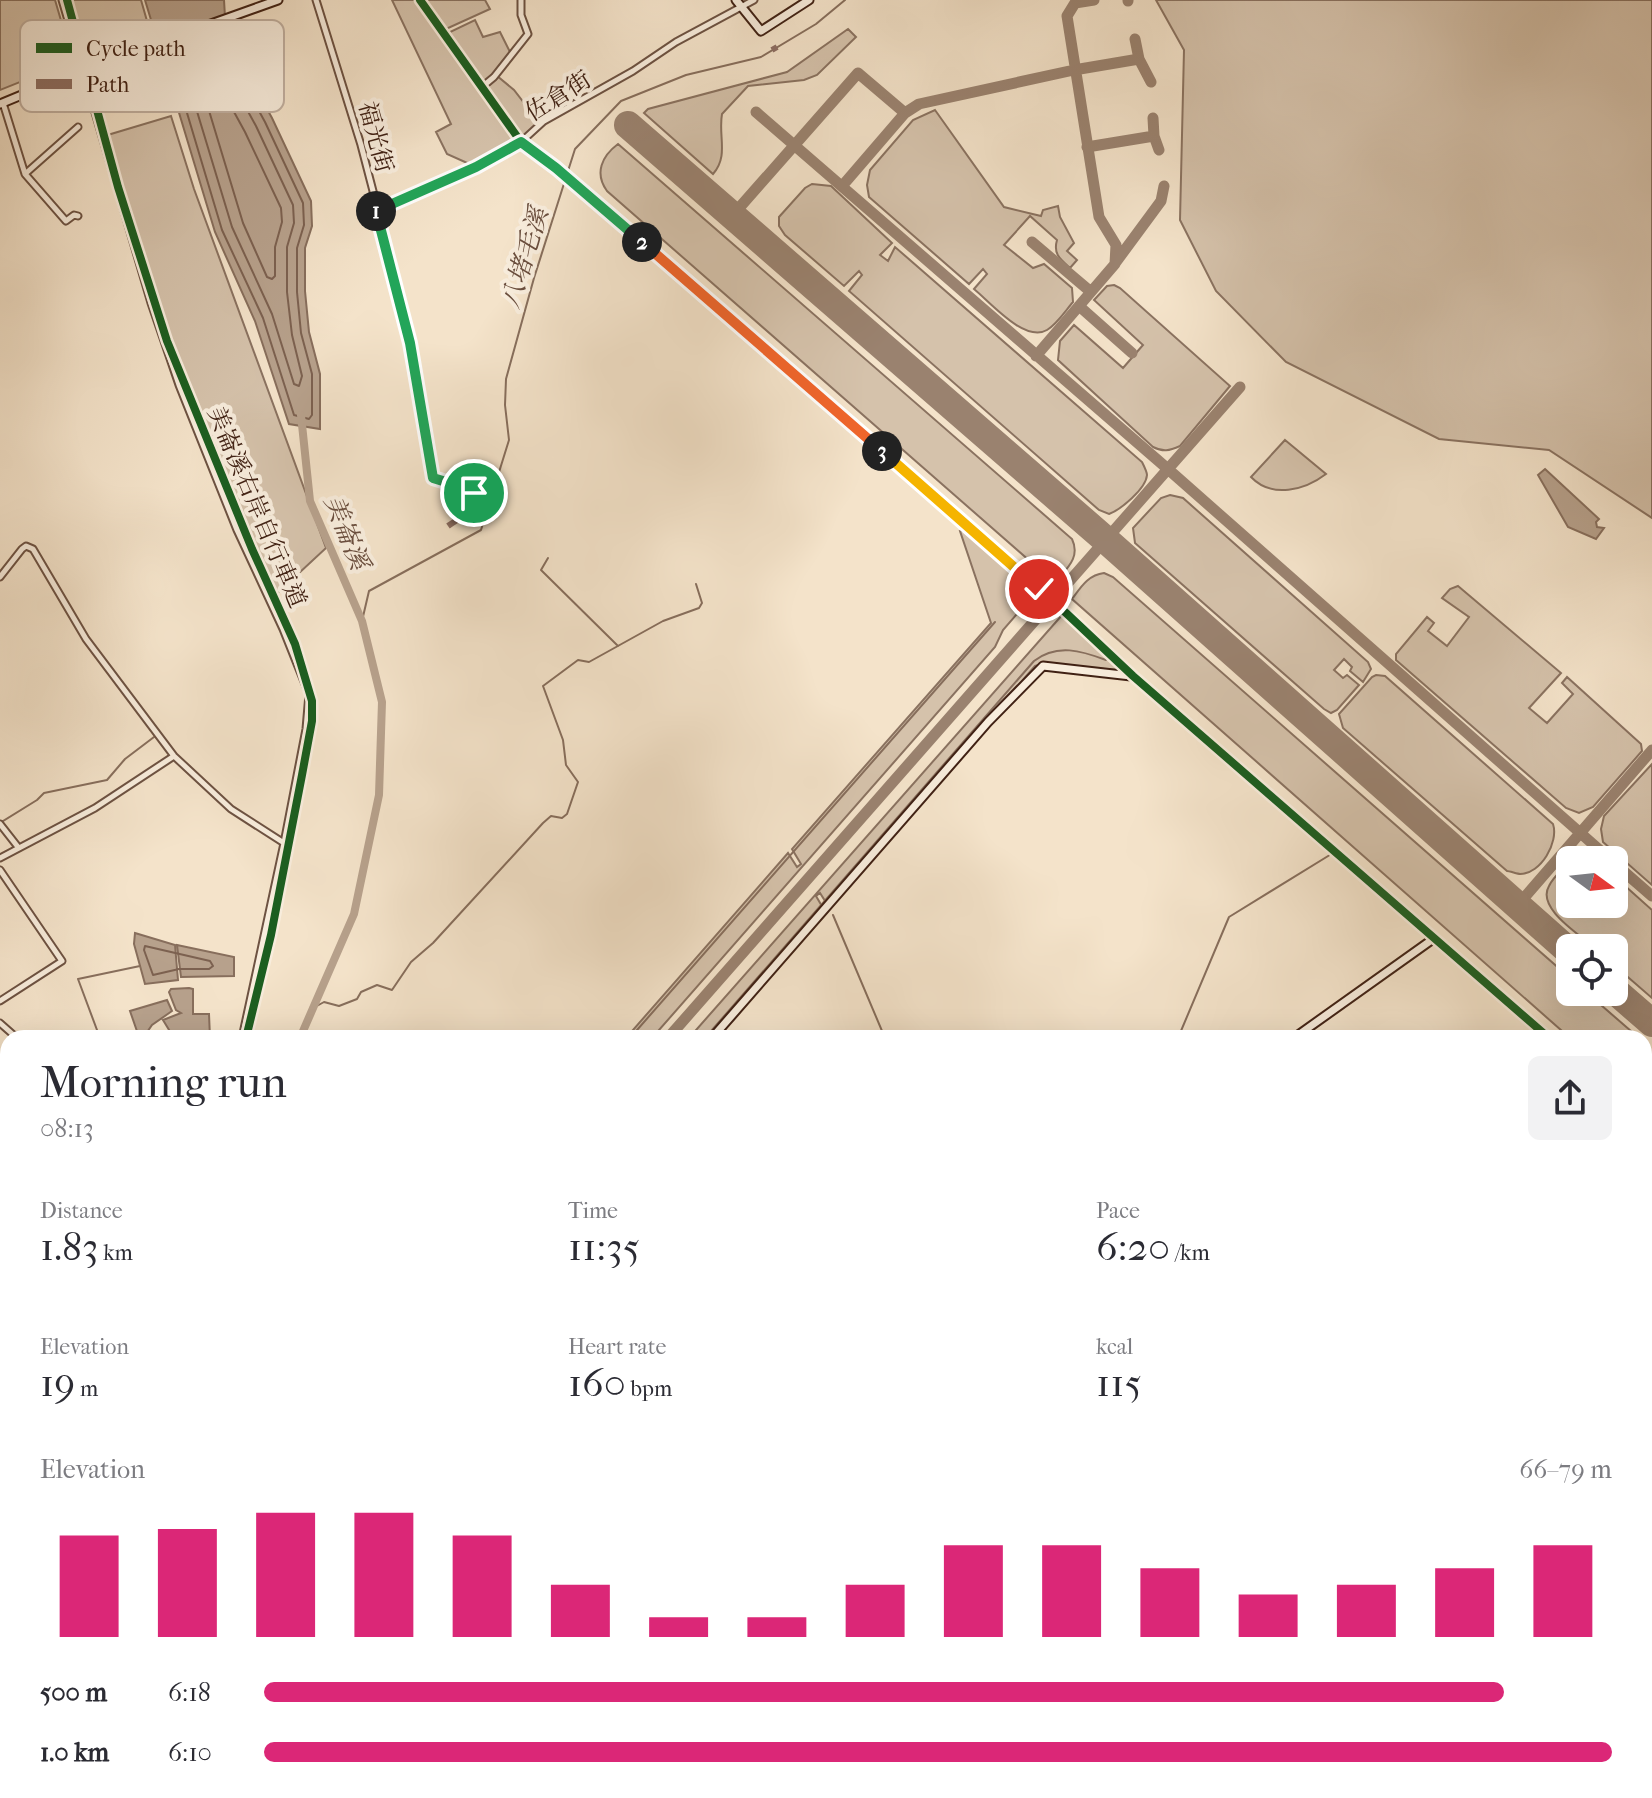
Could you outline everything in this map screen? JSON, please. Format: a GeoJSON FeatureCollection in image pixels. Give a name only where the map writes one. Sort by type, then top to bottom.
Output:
{"type":"FeatureCollection","features":[{"type":"Feature","properties":{"kind":"street"},"geometry":{"type":"LineString","coordinates":[[62,0],[68,20]]}},
{"type":"Feature","properties":{"kind":"street"},"geometry":{"type":"LineString","coordinates":[[224,20],[278,0]]}},
{"type":"Feature","properties":{"kind":"street","name":"福光街"},"geometry":{"type":"LineString","coordinates":[[316,0],[361,145],[410,343],[433,478],[474,493]]}},
{"type":"Feature","properties":{"kind":"street"},"geometry":{"type":"LineString","coordinates":[[420,0],[521,142],[556,168],[739,324],[1039,589]]}},
{"type":"Feature","properties":{"kind":"street"},"geometry":{"type":"LineString","coordinates":[[482,87],[494,77],[528,34],[521,15],[521,0]]}},
{"type":"Feature","properties":{"kind":"street"},"geometry":{"type":"LineString","coordinates":[[736,0],[761,31],[809,0]]}},
{"type":"Feature","properties":{"kind":"street","name":"佐倉街"},"geometry":{"type":"LineString","coordinates":[[376,210],[476,167],[521,142],[544,121],[633,71],[676,42],[754,0]]}},
{"type":"Feature","properties":{"kind":"street"},"geometry":{"type":"LineString","coordinates":[[2,103],[25,174],[66,221],[74,215],[78,216]]}},
{"type":"Feature","properties":{"kind":"street"},"geometry":{"type":"LineString","coordinates":[[94,112],[151,303],[179,385],[237,530],[309,694],[306,729],[284,843],[244,1030]]}},
{"type":"Feature","properties":{"kind":"street"},"geometry":{"type":"LineString","coordinates":[[25,174],[78,127]]}},
{"type":"Feature","properties":{"kind":"street"},"geometry":{"type":"LineString","coordinates":[[0,576],[22,549],[26,546],[33,549],[86,639],[174,756],[231,809],[284,843]]}},
{"type":"Feature","properties":{"kind":"street"},"geometry":{"type":"LineString","coordinates":[[1065,612],[1133,676],[1540,1030]]}},
{"type":"Feature","properties":{"kind":"street"},"geometry":{"type":"LineString","coordinates":[[719,1030],[988,722],[1043,666],[1133,676]]}},
{"type":"Feature","properties":{"kind":"street"},"geometry":{"type":"LineString","coordinates":[[0,858],[95,808],[174,756]]}},
{"type":"Feature","properties":{"kind":"street"},"geometry":{"type":"LineString","coordinates":[[1,826],[18,847]]}},
{"type":"Feature","properties":{"kind":"street"},"geometry":{"type":"LineString","coordinates":[[0,870],[62,961],[0,1001]]}},
{"type":"Feature","properties":{"kind":"street"},"geometry":{"type":"LineString","coordinates":[[1305,1030],[1433,939]]}},
{"type":"Feature","properties":{"kind":"shaded area"},"geometry":{"type":"Polygon","coordinates":[[[0,0],[55,0],[61,20],[20,20],[20,82],[0,90],[0,0]]]}},
{"type":"Feature","properties":{"kind":"shaded area"},"geometry":{"type":"Polygon","coordinates":[[[72,0],[141,0],[147,20],[77,20],[72,0]]]}},
{"type":"Feature","properties":{"kind":"shaded area"},"geometry":{"type":"Polygon","coordinates":[[[392,0],[417,0],[444,35],[475,20],[483,37],[500,32],[511,54],[496,75],[514,90],[541,125],[474,166],[447,154],[436,132],[451,124],[392,0]]]}},
{"type":"Feature","properties":{"kind":"shaded area"},"geometry":{"type":"Polygon","coordinates":[[[424,0],[485,0],[490,9],[446,29],[424,0]]]}},
{"type":"Feature","properties":{"kind":"shaded area"},"geometry":{"type":"Polygon","coordinates":[[[1156,0],[1652,0],[1652,518],[1549,450],[1439,439],[1286,362],[1216,291],[1180,220],[1184,50],[1156,0]]]}},
{"type":"Feature","properties":{"kind":"shaded area"},"geometry":{"type":"Polygon","coordinates":[[[848,29],[856,37],[817,75],[804,80],[748,86],[722,114],[721,160],[713,174],[644,113],[648,109],[787,72],[848,29]]]}},
{"type":"Feature","properties":{"kind":"shaded area"},"geometry":{"type":"Polygon","coordinates":[[[935,110],[1004,207],[1041,216],[1043,210],[1058,206],[1060,217],[1074,243],[1067,251],[1077,260],[1070,268],[1057,253],[1057,240],[1030,216],[1004,245],[1033,268],[1044,264],[1072,288],[1073,302],[1047,330],[1038,333],[1029,331],[1009,320],[974,289],[987,274],[983,269],[969,284],[869,197],[867,185],[870,170],[913,120],[935,110]]]}},
{"type":"Feature","properties":{"kind":"shaded area"},"geometry":{"type":"Polygon","coordinates":[[[171,116],[194,189],[326,548],[270,600],[179,385],[101,137],[171,116]]]}},
{"type":"Feature","properties":{"kind":"shaded area"},"geometry":{"type":"Polygon","coordinates":[[[618,144],[1072,539],[1073,558],[1055,583],[607,191],[601,178],[602,165],[618,144]]]}},
{"type":"Feature","properties":{"kind":"shaded area"},"geometry":{"type":"Polygon","coordinates":[[[812,184],[831,186],[892,243],[880,255],[888,261],[895,247],[1142,462],[1146,481],[1126,504],[1109,514],[1099,510],[849,291],[862,275],[859,271],[844,286],[785,235],[779,226],[779,217],[812,184]]]}},
{"type":"Feature","properties":{"kind":"shaded area"},"geometry":{"type":"Polygon","coordinates":[[[1114,285],[1230,386],[1176,448],[1163,450],[1153,447],[1058,360],[1060,341],[1074,325],[1123,368],[1143,345],[1094,300],[1107,286],[1114,285]]]}},
{"type":"Feature","properties":{"kind":"shaded area"},"geometry":{"type":"Polygon","coordinates":[[[1285,440],[1326,474],[1299,488],[1288,490],[1259,484],[1251,477],[1285,440]]]}},
{"type":"Feature","properties":{"kind":"shaded area"},"geometry":{"type":"Polygon","coordinates":[[[1170,495],[1183,498],[1368,662],[1371,669],[1363,682],[1350,671],[1352,667],[1344,659],[1334,670],[1343,678],[1347,675],[1359,685],[1337,710],[1331,713],[1324,709],[1135,543],[1133,528],[1161,498],[1170,495]]]}},
{"type":"Feature","properties":{"kind":"shaded area"},"geometry":{"type":"Polygon","coordinates":[[[968,530],[1037,591],[1003,630],[995,647],[659,1030],[633,1030],[788,853],[797,867],[801,864],[792,849],[991,623],[960,531],[968,530]]]}},
{"type":"Feature","properties":{"kind":"shaded area"},"geometry":{"type":"Polygon","coordinates":[[[1104,573],[1113,577],[1556,966],[1556,1006],[1602,1006],[1630,1030],[1561,1030],[1072,599],[1089,579],[1104,573]]]}},
{"type":"Feature","properties":{"kind":"shaded area"},"geometry":{"type":"Polygon","coordinates":[[[1458,586],[1561,673],[1529,708],[1547,723],[1573,694],[1562,683],[1567,677],[1641,744],[1642,751],[1593,807],[1579,813],[1566,808],[1396,660],[1396,654],[1427,617],[1434,623],[1428,631],[1447,646],[1469,617],[1442,598],[1458,586]]]}},
{"type":"Feature","properties":{"kind":"shaded area"},"geometry":{"type":"Polygon","coordinates":[[[1063,614],[1119,664],[1117,670],[1035,666],[827,904],[820,893],[816,896],[823,908],[717,1030],[696,1030],[1063,614]]]}},
{"type":"Feature","properties":{"kind":"shaded area"},"geometry":{"type":"Polygon","coordinates":[[[1376,675],[1385,676],[1553,824],[1551,848],[1535,869],[1520,874],[1507,871],[1343,728],[1339,714],[1376,675]]]}},
{"type":"Feature","properties":{"kind":"shaded area"},"geometry":{"type":"Polygon","coordinates":[[[1652,764],[1652,885],[1628,864],[1628,846],[1608,846],[1603,842],[1601,829],[1604,816],[1652,764]]]}},
{"type":"Feature","properties":{"kind":"shaded area"},"geometry":{"type":"Polygon","coordinates":[[[1556,876],[1556,914],[1548,903],[1549,886],[1556,876]]]}},
{"type":"Feature","properties":{"kind":"shaded area"},"geometry":{"type":"Polygon","coordinates":[[[1628,889],[1652,910],[1652,998],[1628,977],[1628,934],[1578,934],[1559,918],[1628,918],[1628,889]]]}},
{"type":"Feature","properties":{"kind":"water"},"geometry":{"type":"Polygon","coordinates":[[[145,0],[224,0],[225,20],[151,20],[145,0]]]}},
{"type":"Feature","properties":{"kind":"water"},"geometry":{"type":"Polygon","coordinates":[[[179,112],[269,112],[311,201],[312,226],[305,248],[305,291],[309,332],[320,374],[320,429],[289,424],[255,321],[215,232],[179,112]]]}},
{"type":"Feature","properties":{"kind":"water"},"geometry":{"type":"Polygon","coordinates":[[[1545,469],[1599,519],[1597,527],[1604,528],[1596,539],[1568,527],[1538,475],[1545,469]]]}},
{"type":"Feature","properties":{"kind":"water"},"geometry":{"type":"Polygon","coordinates":[[[135,933],[175,945],[178,980],[145,984],[134,944],[135,933]]]}},
{"type":"Feature","properties":{"kind":"water"},"geometry":{"type":"Polygon","coordinates":[[[177,945],[234,957],[234,976],[181,977],[177,945]]]}},
{"type":"Feature","properties":{"kind":"water"},"geometry":{"type":"Polygon","coordinates":[[[171,989],[193,989],[193,1014],[209,1014],[210,1030],[169,1030],[163,1020],[181,1013],[176,1010],[169,992],[171,989]]]}},
{"type":"Feature","properties":{"kind":"water"},"geometry":{"type":"Polygon","coordinates":[[[167,1000],[172,1011],[149,1030],[137,1030],[130,1011],[167,1000]]]}},
{"type":"Feature","properties":{"kind":"waterway","name":"八堵毛溪"},"geometry":{"type":"LineString","coordinates":[[362,621],[369,591],[481,530],[509,440],[506,379],[575,149],[621,101],[686,75],[761,57],[816,24],[845,0]]}},
{"type":"Feature","properties":{"kind":"waterway","name":"美崙溪"},"geometry":{"type":"LineString","coordinates":[[301,415],[310,501],[362,621],[382,702],[379,795],[354,914],[303,1030]]}},
{"type":"Feature","properties":{"kind":"waterway"},"geometry":{"type":"LineString","coordinates":[[548,558],[541,570],[618,646]]}},
{"type":"Feature","properties":{"kind":"waterway"},"geometry":{"type":"LineString","coordinates":[[315,1007],[324,1002],[339,1006],[357,999],[361,992],[377,985],[392,990],[411,962],[433,943],[543,823],[551,816],[562,818],[567,814],[578,782],[566,765],[563,740],[543,686],[578,660],[589,662],[663,621],[699,608],[702,603],[696,584]]}},
{"type":"Feature","properties":{"kind":"waterway"},"geometry":{"type":"LineString","coordinates":[[637,1030],[995,622]]}},
{"type":"Feature","properties":{"kind":"waterway"},"geometry":{"type":"LineString","coordinates":[[712,1030],[1034,661],[1061,650],[1106,660]]}},
{"type":"Feature","properties":{"kind":"waterway"},"geometry":{"type":"LineString","coordinates":[[0,823],[44,793],[107,780],[125,759],[154,737]]}},
{"type":"Feature","properties":{"kind":"waterway"},"geometry":{"type":"LineString","coordinates":[[1181,1030],[1229,917],[1333,853]]}},
{"type":"Feature","properties":{"kind":"waterway"},"geometry":{"type":"LineString","coordinates":[[833,915],[882,1030]]}},
{"type":"Feature","properties":{"kind":"waterway"},"geometry":{"type":"LineString","coordinates":[[97,1030],[78,979],[140,966]]}},
{"type":"Feature","properties":{"kind":"taxiway"},"geometry":{"type":"LineString","coordinates":[[1036,356],[1115,264],[1116,245],[1099,217],[1067,16],[1075,3],[1094,0]]}},
{"type":"Feature","properties":{"kind":"taxiway"},"geometry":{"type":"LineString","coordinates":[[1135,39],[1139,59],[1151,82]]}},
{"type":"Feature","properties":{"kind":"taxiway"},"geometry":{"type":"LineString","coordinates":[[843,185],[905,113],[919,104],[1139,59]]}},
{"type":"Feature","properties":{"kind":"taxiway"},"geometry":{"type":"LineString","coordinates":[[732,216],[858,73],[905,113]]}},
{"type":"Feature","properties":{"kind":"taxiway"},"geometry":{"type":"LineString","coordinates":[[756,112],[1169,470],[1595,846]]}},
{"type":"Feature","properties":{"kind":"taxiway"},"geometry":{"type":"LineString","coordinates":[[1153,118],[1159,150]]}},
{"type":"Feature","properties":{"kind":"taxiway"},"geometry":{"type":"LineString","coordinates":[[1087,147],[1154,136]]}},
{"type":"Feature","properties":{"kind":"taxiway"},"geometry":{"type":"LineString","coordinates":[[1116,262],[1161,201],[1164,186]]}},
{"type":"Feature","properties":{"kind":"taxiway"},"geometry":{"type":"LineString","coordinates":[[1032,242],[1091,292]]}},
{"type":"Feature","properties":{"kind":"taxiway"},"geometry":{"type":"LineString","coordinates":[[1079,306],[1132,353]]}},
{"type":"Feature","properties":{"kind":"taxiway"},"geometry":{"type":"LineString","coordinates":[[675,1030],[1240,387]]}},
{"type":"Feature","properties":{"kind":"taxiway"},"geometry":{"type":"LineString","coordinates":[[1517,906],[1652,750]]}},
{"type":"Feature","properties":{"kind":"taxiway"},"geometry":{"type":"LineString","coordinates":[[1628,875],[1652,896]]}},
{"type":"Feature","properties":{"kind":"runway"},"geometry":{"type":"LineString","coordinates":[[628,125],[1107,541],[1556,940]]}},
{"type":"Feature","properties":{"kind":"runway"},"geometry":{"type":"LineString","coordinates":[[1628,1002],[1652,1023]]}},
{"type":"Feature","properties":{"kind":"tunnel"},"geometry":{"type":"LineString","coordinates":[[1039,589],[1065,612]]}},
{"type":"Feature","properties":{"kind":"marked path"},"geometry":{"type":"LineString","coordinates":[[773,46],[776,51]]}},
{"type":"Feature","properties":{"kind":"marked path"},"geometry":{"type":"LineString","coordinates":[[448,526],[470,509],[474,493]]}},
{"type":"Feature","properties":{"kind":"cycle path","name":"美崙溪右岸自行車道"},"geometry":{"type":"LineString","coordinates":[[67,0],[72,20]]}},
{"type":"Feature","properties":{"kind":"cycle path"},"geometry":{"type":"LineString","coordinates":[[420,0],[521,142],[586,192],[739,324],[1065,612],[1133,676],[1540,1030]]}},
{"type":"Feature","properties":{"kind":"cycle path","name":"美崙溪右岸自行車道"},"geometry":{"type":"LineString","coordinates":[[98,112],[167,341],[252,549],[295,644],[312,701],[312,721],[271,935],[248,1030]]}},
{"type":"Feature","properties":{"kind":"route"},"geometry":{"type":"LineString","coordinates":[[474,493],[433,478],[410,343],[376,210],[476,167],[521,142],[586,192],[739,324],[1039,589]]}}]}
